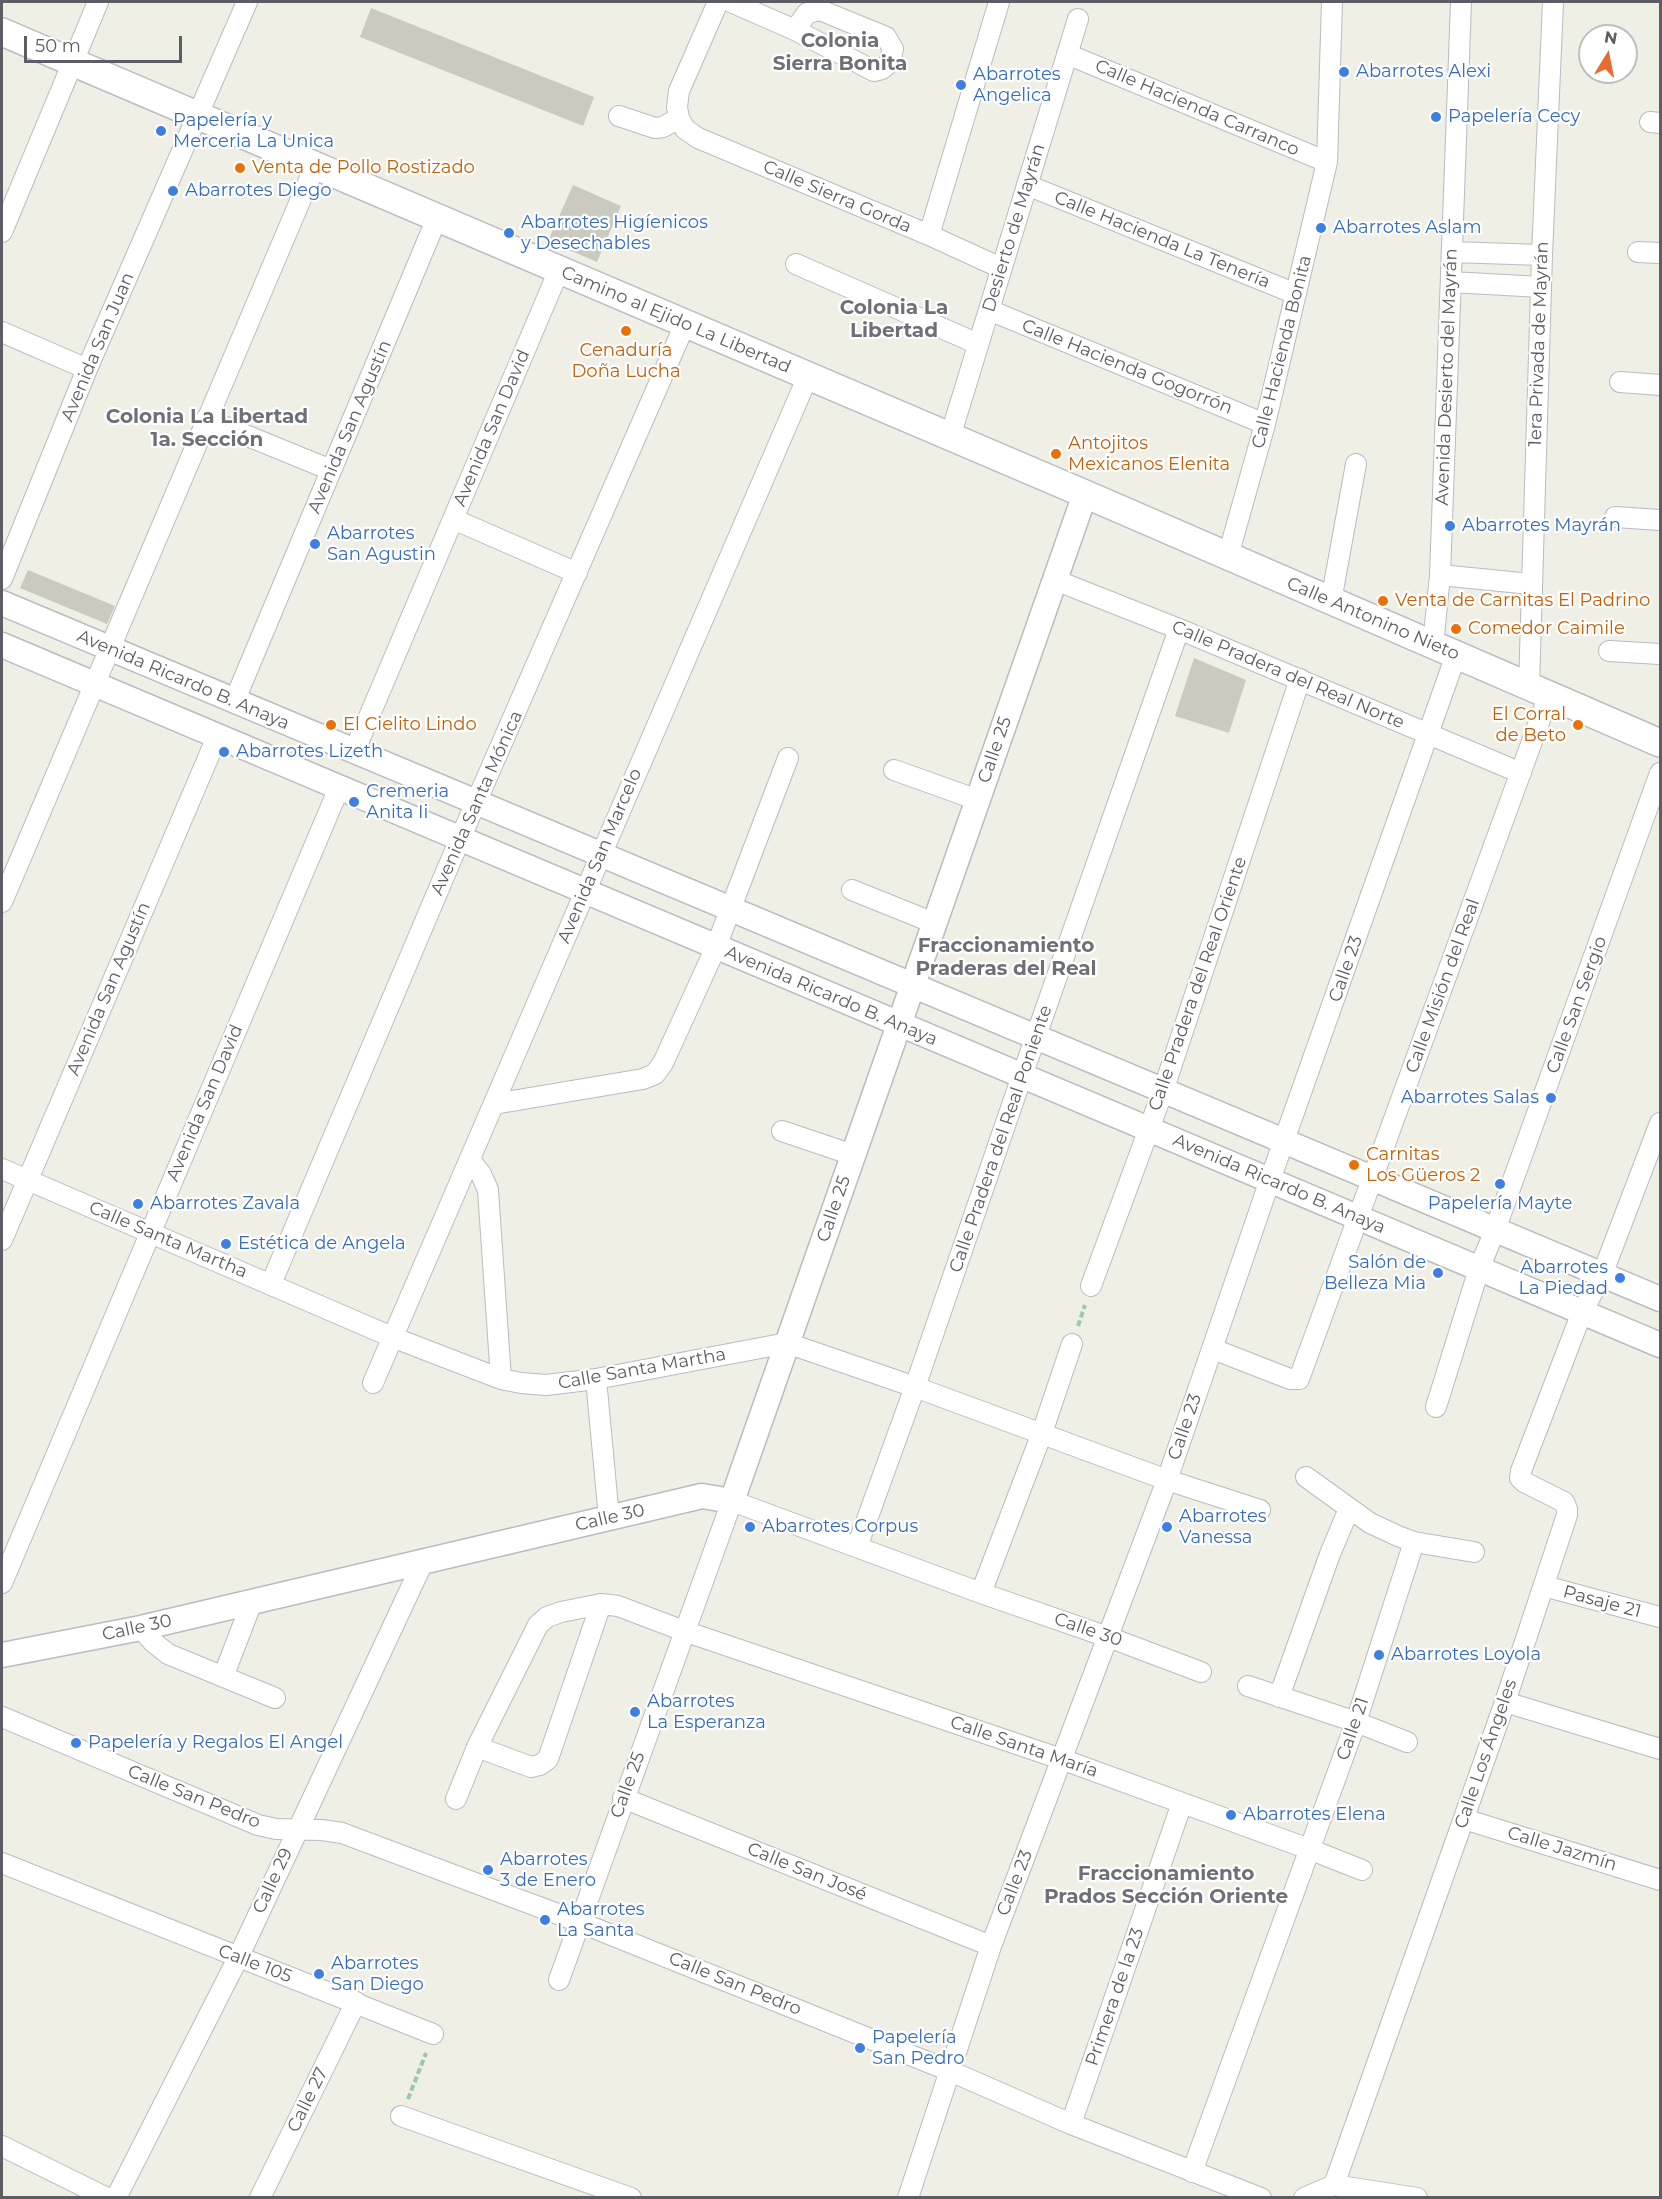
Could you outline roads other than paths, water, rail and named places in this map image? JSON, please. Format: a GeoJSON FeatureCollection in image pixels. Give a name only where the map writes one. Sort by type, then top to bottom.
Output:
{"type":"FeatureCollection","features":[{"type":"Feature","properties":{"kind":"main road","name":"Camino al Ejido La Libertad"},"geometry":{"type":"LineString","coordinates":[[2,32],[1085,494]]}},
{"type":"Feature","properties":{"kind":"main road","name":"Calle Antonino Nieto"},"geometry":{"type":"LineString","coordinates":[[1085,494],[1660,743]]}},
{"type":"Feature","properties":{"kind":"street"},"geometry":{"type":"LineString","coordinates":[[2,232],[98,2]]}},
{"type":"Feature","properties":{"kind":"street","name":"Avenida San Juan"},"geometry":{"type":"LineString","coordinates":[[2,579],[87,369],[247,2]]}},
{"type":"Feature","properties":{"kind":"street"},"geometry":{"type":"LineString","coordinates":[[619,116],[655,128],[663,127],[679,118],[676,107],[679,91],[718,2]]}},
{"type":"Feature","properties":{"kind":"street"},"geometry":{"type":"LineString","coordinates":[[731,2],[795,30]]}},
{"type":"Feature","properties":{"kind":"street"},"geometry":{"type":"LineString","coordinates":[[929,235],[999,2]]}},
{"type":"Feature","properties":{"kind":"street","name":"Calle Hacienda Bonita"},"geometry":{"type":"LineString","coordinates":[[1228,556],[1265,424],[1327,162],[1332,2]]}},
{"type":"Feature","properties":{"kind":"street","name":"Avenida Desierto del Mayrán"},"geometry":{"type":"LineString","coordinates":[[1445,650],[1440,575],[1461,2]]}},
{"type":"Feature","properties":{"kind":"street","name":"1era Privada de Mayrán"},"geometry":{"type":"LineString","coordinates":[[1539,691],[1532,584],[1542,255],[1553,2]]}},
{"type":"Feature","properties":{"kind":"street","name":"Desierto de Mayrán"},"geometry":{"type":"LineString","coordinates":[[950,437],[1078,19]]}},
{"type":"Feature","properties":{"kind":"street","name":"Calle Hacienda Carranco"},"geometry":{"type":"LineString","coordinates":[[1067,54],[1327,162]]}},
{"type":"Feature","properties":{"kind":"street","name":"Calle Sierra Gorda"},"geometry":{"type":"LineString","coordinates":[[679,118],[685,129],[698,138],[929,235],[1001,268]]}},
{"type":"Feature","properties":{"kind":"street"},"geometry":{"type":"LineString","coordinates":[[2,902],[108,648],[315,166]]}},
{"type":"Feature","properties":{"kind":"street","name":"Calle Hacienda La Tenería"},"geometry":{"type":"LineString","coordinates":[[1027,185],[1296,294]]}},
{"type":"Feature","properties":{"kind":"street","name":"Avenida San Agustín"},"geometry":{"type":"LineString","coordinates":[[234,702],[437,218]]}},
{"type":"Feature","properties":{"kind":"street"},"geometry":{"type":"LineString","coordinates":[[1452,252],[1542,255]]}},
{"type":"Feature","properties":{"kind":"street"},"geometry":{"type":"LineString","coordinates":[[1638,252],[1660,253]]}},
{"type":"Feature","properties":{"kind":"street"},"geometry":{"type":"LineString","coordinates":[[796,264],[978,344]]}},
{"type":"Feature","properties":{"kind":"street","name":"Avenida San David"},"geometry":{"type":"LineString","coordinates":[[354,752],[559,270]]}},
{"type":"Feature","properties":{"kind":"street"},"geometry":{"type":"LineString","coordinates":[[1451,282],[1541,287]]}},
{"type":"Feature","properties":{"kind":"street","name":"Calle Hacienda Gogorrón"},"geometry":{"type":"LineString","coordinates":[[989,310],[1265,424]]}},
{"type":"Feature","properties":{"kind":"street","name":"Avenida Santa Mónica"},"geometry":{"type":"LineString","coordinates":[[271,1284],[460,839],[685,324]]}},
{"type":"Feature","properties":{"kind":"street"},"geometry":{"type":"LineString","coordinates":[[2,332],[87,369]]}},
{"type":"Feature","properties":{"kind":"street","name":"Avenida San Marcelo"},"geometry":{"type":"LineString","coordinates":[[373,1383],[808,376]]}},
{"type":"Feature","properties":{"kind":"street"},"geometry":{"type":"LineString","coordinates":[[1620,382],[1660,385]]}},
{"type":"Feature","properties":{"kind":"street"},"geometry":{"type":"LineString","coordinates":[[206,419],[331,470]]}},
{"type":"Feature","properties":{"kind":"street"},"geometry":{"type":"LineString","coordinates":[[1331,601],[1356,464]]}},
{"type":"Feature","properties":{"kind":"street","name":"Calle 25"},"geometry":{"type":"LineString","coordinates":[[559,1980],[732,1501],[1085,494]]}},
{"type":"Feature","properties":{"kind":"street"},"geometry":{"type":"LineString","coordinates":[[1615,517],[1660,520]]}},
{"type":"Feature","properties":{"kind":"street"},"geometry":{"type":"LineString","coordinates":[[453,519],[577,573]]}},
{"type":"Feature","properties":{"kind":"street"},"geometry":{"type":"LineString","coordinates":[[1440,575],[1532,584]]}},
{"type":"Feature","properties":{"kind":"street","name":"Calle Pradera del Real Norte"},"geometry":{"type":"LineString","coordinates":[[1055,580],[1179,628],[1521,772]]}},
{"type":"Feature","properties":{"kind":"street","name":"Avenida Ricardo B. Anaya"},"geometry":{"type":"LineString","coordinates":[[2,603],[1660,1299]]}},
{"type":"Feature","properties":{"kind":"street","name":"Calle Pradera del Real Poniente"},"geometry":{"type":"LineString","coordinates":[[857,1547],[915,1387],[1179,628]]}},
{"type":"Feature","properties":{"kind":"street","name":"Avenida Ricardo B. Anaya"},"geometry":{"type":"LineString","coordinates":[[2,645],[1660,1345]]}},
{"type":"Feature","properties":{"kind":"street","name":"Calle 23"},"geometry":{"type":"LineString","coordinates":[[908,2198],[991,1946],[1167,1479],[1428,734],[1445,650]]}},
{"type":"Feature","properties":{"kind":"street"},"geometry":{"type":"LineString","coordinates":[[1609,651],[1660,654]]}},
{"type":"Feature","properties":{"kind":"street","name":"Calle Pradera del Real Oriente"},"geometry":{"type":"LineString","coordinates":[[1091,1286],[1163,1091],[1300,679]]}},
{"type":"Feature","properties":{"kind":"street","name":"Calle Misión del Real"},"geometry":{"type":"LineString","coordinates":[[1213,1349],[1290,1379],[1299,1379],[1521,772],[1539,691]]}},
{"type":"Feature","properties":{"kind":"street","name":"Avenida San Agustín"},"geometry":{"type":"LineString","coordinates":[[2,1240],[217,737]]}},
{"type":"Feature","properties":{"kind":"street"},"geometry":{"type":"LineString","coordinates":[[494,1104],[643,1079],[655,1074],[663,1063],[716,947],[788,758]]}},
{"type":"Feature","properties":{"kind":"street"},"geometry":{"type":"LineString","coordinates":[[894,770],[978,800]]}},
{"type":"Feature","properties":{"kind":"street","name":"Calle San Sergio"},"geometry":{"type":"LineString","coordinates":[[1436,1407],[1479,1269],[1660,773]]}},
{"type":"Feature","properties":{"kind":"street","name":"Avenida San David"},"geometry":{"type":"LineString","coordinates":[[2,1580],[339,788]]}},
{"type":"Feature","properties":{"kind":"street"},"geometry":{"type":"LineString","coordinates":[[852,890],[934,923]]}},
{"type":"Feature","properties":{"kind":"street"},"geometry":{"type":"LineString","coordinates":[[1582,1312],[1602,1275],[1660,1123]]}},
{"type":"Feature","properties":{"kind":"street"},"geometry":{"type":"LineString","coordinates":[[782,1131],[853,1155]]}},
{"type":"Feature","properties":{"kind":"street"},"geometry":{"type":"LineString","coordinates":[[470,1160],[481,1174],[488,1190],[501,1379]]}},
{"type":"Feature","properties":{"kind":"street","name":"Calle Santa Martha"},"geometry":{"type":"LineString","coordinates":[[2,1169],[392,1337],[501,1379],[546,1385],[596,1379],[787,1343],[1260,1510]]}},
{"type":"Feature","properties":{"kind":"street","name":"Calle Los Ángeles"},"geometry":{"type":"LineString","coordinates":[[1334,2185],[1505,1702],[1567,1509],[1564,1502],[1520,1478],[1582,1312]]}},
{"type":"Feature","properties":{"kind":"street"},"geometry":{"type":"LineString","coordinates":[[981,1593],[1042,1434],[1072,1344]]}},
{"type":"Feature","properties":{"kind":"street"},"geometry":{"type":"LineString","coordinates":[[596,1379],[609,1518]]}},
{"type":"Feature","properties":{"kind":"street"},"geometry":{"type":"LineString","coordinates":[[1306,1478],[1370,1523],[1414,1542],[1474,1552]]}},
{"type":"Feature","properties":{"kind":"street","name":"Calle 30"},"geometry":{"type":"LineString","coordinates":[[2,1654],[141,1628],[702,1496],[732,1501],[1201,1671]]}},
{"type":"Feature","properties":{"kind":"street"},"geometry":{"type":"LineString","coordinates":[[1279,1697],[1330,1554],[1349,1509]]}},
{"type":"Feature","properties":{"kind":"street","name":"Calle 21"},"geometry":{"type":"LineString","coordinates":[[1192,2172],[1356,1722],[1414,1542]]}},
{"type":"Feature","properties":{"kind":"street","name":"Calle 29"},"geometry":{"type":"LineString","coordinates":[[116,2198],[238,1958],[423,1562]]}},
{"type":"Feature","properties":{"kind":"street","name":"Pasaje 21"},"geometry":{"type":"LineString","coordinates":[[1544,1586],[1660,1617]]}},
{"type":"Feature","properties":{"kind":"street"},"geometry":{"type":"LineString","coordinates":[[223,1677],[252,1602]]}},
{"type":"Feature","properties":{"kind":"street"},"geometry":{"type":"LineString","coordinates":[[477,1747],[531,1767],[540,1765],[548,1759],[601,1604]]}},
{"type":"Feature","properties":{"kind":"street"},"geometry":{"type":"LineString","coordinates":[[456,1799],[477,1747],[538,1625],[547,1617],[561,1612],[601,1604]]}},
{"type":"Feature","properties":{"kind":"street","name":"Calle Santa María"},"geometry":{"type":"LineString","coordinates":[[601,1604],[618,1606],[684,1631],[1061,1759],[1362,1870]]}},
{"type":"Feature","properties":{"kind":"street"},"geometry":{"type":"LineString","coordinates":[[141,1628],[168,1654],[275,1698]]}},
{"type":"Feature","properties":{"kind":"street"},"geometry":{"type":"LineString","coordinates":[[1248,1686],[1356,1722],[1407,1742]]}},
{"type":"Feature","properties":{"kind":"street"},"geometry":{"type":"LineString","coordinates":[[1505,1702],[1660,1749]]}},
{"type":"Feature","properties":{"kind":"street","name":"Calle San Pedro"},"geometry":{"type":"LineString","coordinates":[[2,1717],[258,1825],[276,1829],[342,1833],[579,1922],[950,2071],[1071,2124],[1262,2198]]}},
{"type":"Feature","properties":{"kind":"street","name":"Calle San José"},"geometry":{"type":"LineString","coordinates":[[623,1798],[991,1946]]}},
{"type":"Feature","properties":{"kind":"street","name":"Primera de la 23"},"geometry":{"type":"LineString","coordinates":[[1071,2124],[1182,1803]]}},
{"type":"Feature","properties":{"kind":"street","name":"Calle Jazmín"},"geometry":{"type":"LineString","coordinates":[[1464,1819],[1660,1880]]}},
{"type":"Feature","properties":{"kind":"street","name":"Calle 105"},"geometry":{"type":"LineString","coordinates":[[2,1863],[434,2034]]}},
{"type":"Feature","properties":{"kind":"street","name":"Calle 27"},"geometry":{"type":"LineString","coordinates":[[260,2198],[356,2002]]}},
{"type":"Feature","properties":{"kind":"street"},"geometry":{"type":"LineString","coordinates":[[401,2116],[631,2198]]}},
{"type":"Feature","properties":{"kind":"street"},"geometry":{"type":"LineString","coordinates":[[2,2146],[107,2198]]}},
{"type":"Feature","properties":{"kind":"street"},"geometry":{"type":"LineString","coordinates":[[1304,2198],[1334,2185],[1413,2197]]}},
{"type":"Feature","properties":{"kind":"place","name":"Abarrotes Alexi"},"geometry":{"type":"Point","coordinates":[1344,72]}},
{"type":"Feature","properties":{"kind":"place","name":"Abarrotes Angelica"},"geometry":{"type":"Point","coordinates":[961,85]}},
{"type":"Feature","properties":{"kind":"place","name":"Papelería Cecy"},"geometry":{"type":"Point","coordinates":[1436,117]}},
{"type":"Feature","properties":{"kind":"place","name":"Papelería y Merceria La Unica"},"geometry":{"type":"Point","coordinates":[161,131]}},
{"type":"Feature","properties":{"kind":"place","name":"Venta de Pollo Rostizado"},"geometry":{"type":"Point","coordinates":[240,168]}},
{"type":"Feature","properties":{"kind":"place","name":"Abarrotes Diego"},"geometry":{"type":"Point","coordinates":[173,191]}},
{"type":"Feature","properties":{"kind":"place","name":"Abarrotes Aslam"},"geometry":{"type":"Point","coordinates":[1321,228]}},
{"type":"Feature","properties":{"kind":"place","name":"Abarrotes Higíenicos y Desechables"},"geometry":{"type":"Point","coordinates":[509,233]}},
{"type":"Feature","properties":{"kind":"place","name":"Cenaduría Doña Lucha"},"geometry":{"type":"Point","coordinates":[626,331]}},
{"type":"Feature","properties":{"kind":"place","name":"Antojitos Mexicanos Elenita"},"geometry":{"type":"Point","coordinates":[1056,454]}},
{"type":"Feature","properties":{"kind":"place","name":"Abarrotes Mayrán"},"geometry":{"type":"Point","coordinates":[1450,526]}},
{"type":"Feature","properties":{"kind":"place","name":"Abarrotes San Agustin"},"geometry":{"type":"Point","coordinates":[315,544]}},
{"type":"Feature","properties":{"kind":"place","name":"Venta de Carnitas El Padrino"},"geometry":{"type":"Point","coordinates":[1383,601]}},
{"type":"Feature","properties":{"kind":"place","name":"Comedor Caimile"},"geometry":{"type":"Point","coordinates":[1456,629]}},
{"type":"Feature","properties":{"kind":"place","name":"El Cielito Lindo"},"geometry":{"type":"Point","coordinates":[331,725]}},
{"type":"Feature","properties":{"kind":"place","name":"El Corral de Beto"},"geometry":{"type":"Point","coordinates":[1578,725]}},
{"type":"Feature","properties":{"kind":"place","name":"Abarrotes Lizeth"},"geometry":{"type":"Point","coordinates":[224,752]}},
{"type":"Feature","properties":{"kind":"place","name":"Cremeria Anita Ii"},"geometry":{"type":"Point","coordinates":[354,802]}},
{"type":"Feature","properties":{"kind":"place","name":"Abarrotes Salas"},"geometry":{"type":"Point","coordinates":[1551,1098]}},
{"type":"Feature","properties":{"kind":"place","name":"Carnitas Los Güeros 2"},"geometry":{"type":"Point","coordinates":[1354,1165]}},
{"type":"Feature","properties":{"kind":"place","name":"Papelería Mayte"},"geometry":{"type":"Point","coordinates":[1500,1184]}},
{"type":"Feature","properties":{"kind":"place","name":"Abarrotes Zavala"},"geometry":{"type":"Point","coordinates":[138,1204]}},
{"type":"Feature","properties":{"kind":"place","name":"Estética de Angela"},"geometry":{"type":"Point","coordinates":[226,1244]}},
{"type":"Feature","properties":{"kind":"place","name":"Salón de Belleza Mia"},"geometry":{"type":"Point","coordinates":[1438,1273]}},
{"type":"Feature","properties":{"kind":"place","name":"Abarrotes La Piedad"},"geometry":{"type":"Point","coordinates":[1620,1278]}},
{"type":"Feature","properties":{"kind":"place","name":"Abarrotes Corpus"},"geometry":{"type":"Point","coordinates":[750,1527]}},
{"type":"Feature","properties":{"kind":"place","name":"Abarrotes Vanessa"},"geometry":{"type":"Point","coordinates":[1167,1527]}},
{"type":"Feature","properties":{"kind":"place","name":"Abarrotes Loyola"},"geometry":{"type":"Point","coordinates":[1379,1655]}},
{"type":"Feature","properties":{"kind":"place","name":"Abarrotes La Esperanza"},"geometry":{"type":"Point","coordinates":[635,1712]}},
{"type":"Feature","properties":{"kind":"place","name":"Papelería y Regalos El Angel"},"geometry":{"type":"Point","coordinates":[76,1743]}},
{"type":"Feature","properties":{"kind":"place","name":"Abarrotes Elena"},"geometry":{"type":"Point","coordinates":[1231,1815]}},
{"type":"Feature","properties":{"kind":"place","name":"Abarrotes 3 de Enero"},"geometry":{"type":"Point","coordinates":[488,1870]}},
{"type":"Feature","properties":{"kind":"place","name":"Abarrotes La Santa"},"geometry":{"type":"Point","coordinates":[545,1920]}},
{"type":"Feature","properties":{"kind":"place","name":"Abarrotes San Diego"},"geometry":{"type":"Point","coordinates":[319,1974]}},
{"type":"Feature","properties":{"kind":"place","name":"Papelería San Pedro"},"geometry":{"type":"Point","coordinates":[860,2048]}},
{"type":"Feature","properties":{"kind":"district","name":"Colonia Sierra Bonita"},"geometry":{"type":"Point","coordinates":[840,52]}},
{"type":"Feature","properties":{"kind":"district","name":"Colonia La Libertad"},"geometry":{"type":"Point","coordinates":[894,320]}},
{"type":"Feature","properties":{"kind":"district","name":"Colonia La Libertad 1a. Sección"},"geometry":{"type":"Point","coordinates":[207,428]}},
{"type":"Feature","properties":{"kind":"district","name":"Fraccionamiento Praderas del Real"},"geometry":{"type":"Point","coordinates":[1006,958]}},
{"type":"Feature","properties":{"kind":"district","name":"Fraccionamiento Prados Sección Oriente"},"geometry":{"type":"Point","coordinates":[1166,1886]}}]}
